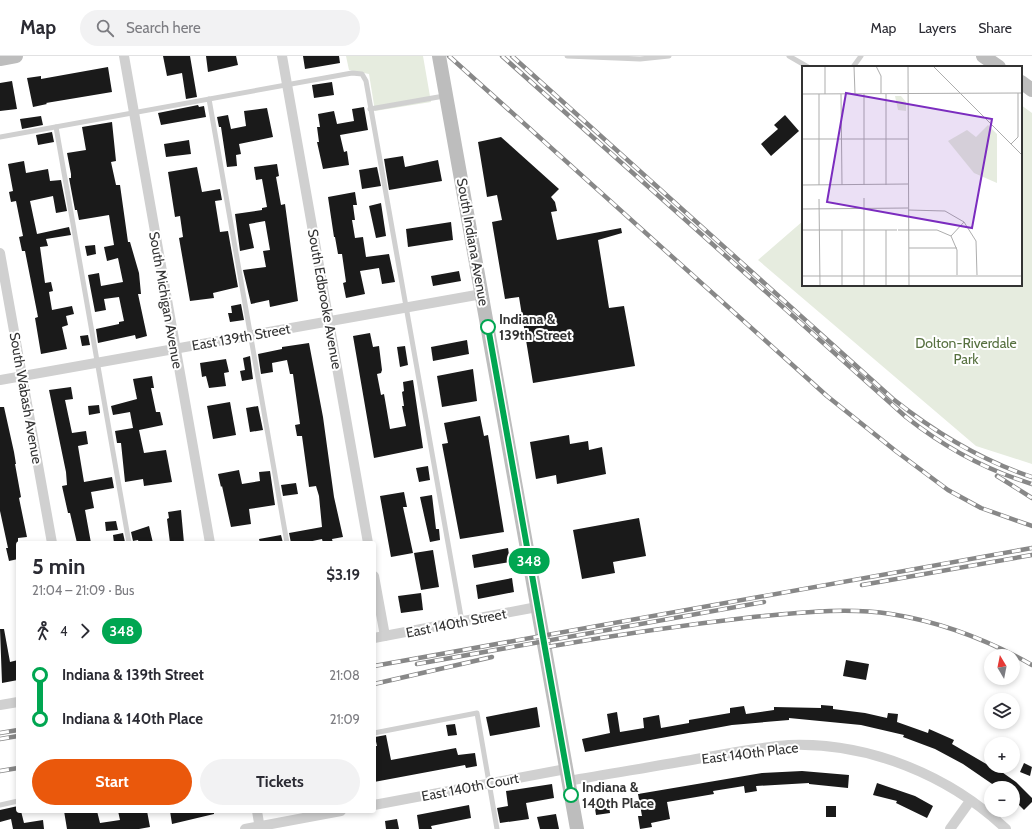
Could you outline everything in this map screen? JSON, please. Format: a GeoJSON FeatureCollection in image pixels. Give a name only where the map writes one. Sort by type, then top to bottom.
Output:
{"type":"FeatureCollection","features":[{"type":"Feature","properties":{"kind":"main road"},"geometry":{"type":"LineString","coordinates":[[0,59],[16,56]]}},
{"type":"Feature","properties":{"kind":"main road","name":"South Indiana Avenue"},"geometry":{"type":"LineString","coordinates":[[439,56],[577,829]]}},
{"type":"Feature","properties":{"kind":"main road"},"geometry":{"type":"LineString","coordinates":[[983,56],[998,66]]}},
{"type":"Feature","properties":{"kind":"main road"},"geometry":{"type":"LineString","coordinates":[[1022,83],[1032,90]]}},
{"type":"Feature","properties":{"kind":"street","name":"South Michigan Avenue"},"geometry":{"type":"LineString","coordinates":[[124,56],[210,541]]}},
{"type":"Feature","properties":{"kind":"street","name":"South Edbrooke Avenue"},"geometry":{"type":"LineString","coordinates":[[282,56],[368,541]]}},
{"type":"Feature","properties":{"kind":"street","name":"South Wabash Avenue"},"geometry":{"type":"LineString","coordinates":[[0,253],[52,541]]}},
{"type":"Feature","properties":{"kind":"street","name":"East 139th Street"},"geometry":{"type":"LineString","coordinates":[[0,380],[482,294]]}},
{"type":"Feature","properties":{"kind":"street"},"geometry":{"type":"LineString","coordinates":[[376,588],[384,636]]}},
{"type":"Feature","properties":{"kind":"street","name":"East 140th Street"},"geometry":{"type":"LineString","coordinates":[[376,638],[537,607]]}},
{"type":"Feature","properties":{"kind":"street"},"geometry":{"type":"LineString","coordinates":[[0,703],[16,702]]}},
{"type":"Feature","properties":{"kind":"street","name":"East 140th Place"},"geometry":{"type":"LineString","coordinates":[[567,775],[789,746],[854,750],[909,766],[938,780],[996,819],[1006,829]]}},
{"type":"Feature","properties":{"kind":"street","name":"East 140th Court"},"geometry":{"type":"LineString","coordinates":[[376,805],[489,783],[567,775]]}},
{"type":"Feature","properties":{"kind":"street"},"geometry":{"type":"LineString","coordinates":[[950,829],[970,801]]}},
{"type":"Feature","properties":{"kind":"street"},"geometry":{"type":"LineString","coordinates":[[257,813],[260,828]]}},
{"type":"Feature","properties":{"kind":"street"},"geometry":{"type":"LineString","coordinates":[[245,829],[260,828],[331,813]]}},
{"type":"Feature","properties":{"kind":"lane"},"geometry":{"type":"LineString","coordinates":[[567,56],[640,59],[669,56]]}},
{"type":"Feature","properties":{"kind":"lane"},"geometry":{"type":"LineString","coordinates":[[789,56],[806,66]]}},
{"type":"Feature","properties":{"kind":"lane"},"geometry":{"type":"LineString","coordinates":[[854,66],[861,56]]}},
{"type":"Feature","properties":{"kind":"lane"},"geometry":{"type":"LineString","coordinates":[[0,137],[352,73],[362,74],[366,82],[462,622]]}},
{"type":"Feature","properties":{"kind":"lane"},"geometry":{"type":"LineString","coordinates":[[370,109],[446,96]]}},
{"type":"Feature","properties":{"kind":"lane"},"geometry":{"type":"LineString","coordinates":[[209,99],[288,541]]}},
{"type":"Feature","properties":{"kind":"lane"},"geometry":{"type":"LineString","coordinates":[[56,127],[129,541]]}},
{"type":"Feature","properties":{"kind":"lane"},"geometry":{"type":"LineString","coordinates":[[376,733],[477,713],[497,829]]}},
{"type":"Feature","properties":{"kind":"lane"},"geometry":{"type":"LineString","coordinates":[[0,805],[16,801]]}},
{"type":"Feature","properties":{"kind":"green space"},"geometry":{"type":"Polygon","coordinates":[[[346,56],[423,56],[431,102],[375,111],[369,74],[349,70],[346,56]]]}},
{"type":"Feature","properties":{"kind":"green space","name":"Dolton-Riverdale Park"},"geometry":{"type":"Polygon","coordinates":[[[1022,106],[1032,113],[1032,464],[976,446],[758,260],[802,222],[802,286],[1022,286],[1022,106]]]}},
{"type":"Feature","properties":{"kind":"building"},"geometry":{"type":"Polygon","coordinates":[[[163,56],[190,56],[197,97],[186,99],[182,73],[167,76],[163,56]]]}},
{"type":"Feature","properties":{"kind":"building"},"geometry":{"type":"Polygon","coordinates":[[[206,56],[236,56],[238,65],[208,72],[206,56]]]}},
{"type":"Feature","properties":{"kind":"building"},"geometry":{"type":"Polygon","coordinates":[[[303,56],[339,56],[340,63],[305,69],[303,56]]]}},
{"type":"Feature","properties":{"kind":"building"},"geometry":{"type":"Polygon","coordinates":[[[108,67],[112,92],[46,103],[47,104],[33,107],[27,78],[41,76],[41,79],[108,67]]]}},
{"type":"Feature","properties":{"kind":"building"},"geometry":{"type":"Polygon","coordinates":[[[12,81],[17,109],[0,111],[0,83],[12,81]]]}},
{"type":"Feature","properties":{"kind":"building"},"geometry":{"type":"Polygon","coordinates":[[[332,82],[334,95],[314,98],[312,85],[332,82]]]}},
{"type":"Feature","properties":{"kind":"building"},"geometry":{"type":"Polygon","coordinates":[[[198,105],[199,107],[204,106],[206,117],[161,125],[158,113],[198,105]]]}},
{"type":"Feature","properties":{"kind":"building"},"geometry":{"type":"Polygon","coordinates":[[[364,107],[368,130],[340,135],[344,152],[347,151],[349,165],[323,169],[317,142],[319,142],[317,127],[320,127],[318,114],[334,111],[337,124],[354,121],[352,109],[364,107]]]}},
{"type":"Feature","properties":{"kind":"building"},"geometry":{"type":"Polygon","coordinates":[[[267,108],[273,137],[239,144],[241,154],[236,155],[237,166],[227,167],[221,127],[219,127],[217,117],[228,115],[231,129],[246,126],[244,111],[267,108]]]}},
{"type":"Feature","properties":{"kind":"building"},"geometry":{"type":"Polygon","coordinates":[[[785,115],[799,131],[771,156],[761,144],[778,129],[774,125],[785,115]]]}},
{"type":"Feature","properties":{"kind":"building"},"geometry":{"type":"Polygon","coordinates":[[[41,116],[43,125],[22,129],[20,119],[41,116]]]}},
{"type":"Feature","properties":{"kind":"building"},"geometry":{"type":"Polygon","coordinates":[[[112,122],[116,161],[111,162],[116,185],[120,185],[128,242],[130,242],[139,273],[141,294],[138,294],[147,336],[136,339],[135,335],[98,343],[96,329],[119,324],[119,322],[124,321],[119,297],[104,299],[106,310],[95,312],[88,275],[99,273],[101,286],[123,282],[118,258],[107,261],[104,247],[114,245],[109,215],[79,220],[77,210],[75,210],[69,178],[71,178],[71,174],[67,153],[86,150],[82,127],[112,122]]]}},
{"type":"Feature","properties":{"kind":"building"},"geometry":{"type":"Polygon","coordinates":[[[52,132],[54,142],[38,145],[36,135],[52,132]]]}},
{"type":"Feature","properties":{"kind":"building"},"geometry":{"type":"Polygon","coordinates":[[[501,137],[559,189],[551,197],[555,202],[557,211],[551,212],[557,240],[621,228],[622,233],[598,240],[609,308],[624,306],[635,366],[533,383],[519,297],[505,299],[492,222],[502,220],[497,195],[487,197],[478,142],[501,137]]]}},
{"type":"Feature","properties":{"kind":"building"},"geometry":{"type":"Polygon","coordinates":[[[189,140],[191,154],[166,157],[164,144],[189,140]]]}},
{"type":"Feature","properties":{"kind":"building"},"geometry":{"type":"Polygon","coordinates":[[[403,156],[405,167],[438,160],[442,181],[389,190],[384,159],[403,156]]]}},
{"type":"Feature","properties":{"kind":"building"},"geometry":{"type":"Polygon","coordinates":[[[24,161],[26,173],[48,169],[50,181],[61,180],[67,211],[56,213],[53,196],[30,201],[37,234],[69,227],[71,235],[46,239],[48,246],[40,247],[45,283],[51,282],[53,291],[49,292],[52,310],[72,306],[74,314],[66,316],[68,325],[62,327],[67,349],[41,354],[35,318],[38,317],[25,251],[22,251],[19,237],[23,236],[16,201],[11,202],[9,192],[13,191],[8,164],[24,161]]]}},
{"type":"Feature","properties":{"kind":"building"},"geometry":{"type":"Polygon","coordinates":[[[277,164],[279,176],[276,177],[281,205],[285,204],[298,301],[270,307],[269,300],[251,304],[243,270],[266,267],[263,251],[270,250],[265,221],[249,224],[254,248],[240,251],[235,214],[262,210],[262,208],[267,207],[262,179],[256,180],[254,167],[277,164]]]}},
{"type":"Feature","properties":{"kind":"building"},"geometry":{"type":"Polygon","coordinates":[[[197,167],[202,192],[220,189],[222,200],[215,201],[220,232],[228,231],[238,287],[213,293],[214,298],[190,301],[179,238],[183,237],[180,216],[175,217],[168,172],[197,167]]]}},
{"type":"Feature","properties":{"kind":"building"},"geometry":{"type":"Polygon","coordinates":[[[377,167],[381,186],[362,189],[359,170],[377,167]]]}},
{"type":"Feature","properties":{"kind":"building"},"geometry":{"type":"Polygon","coordinates":[[[355,192],[357,205],[353,205],[355,220],[352,220],[355,238],[363,237],[366,257],[389,254],[395,282],[382,284],[379,268],[360,271],[365,294],[346,298],[343,283],[346,282],[342,254],[338,254],[328,197],[355,192]]]}},
{"type":"Feature","properties":{"kind":"building"},"geometry":{"type":"Polygon","coordinates":[[[381,203],[386,236],[376,238],[369,206],[381,203]]]}},
{"type":"Feature","properties":{"kind":"building"},"geometry":{"type":"Polygon","coordinates":[[[451,222],[453,240],[408,247],[406,229],[451,222]]]}},
{"type":"Feature","properties":{"kind":"building"},"geometry":{"type":"Polygon","coordinates":[[[95,245],[96,254],[87,256],[85,246],[95,245]]]}},
{"type":"Feature","properties":{"kind":"building"},"geometry":{"type":"Polygon","coordinates":[[[459,271],[461,281],[433,286],[431,276],[459,271]]]}},
{"type":"Feature","properties":{"kind":"building"},"geometry":{"type":"Polygon","coordinates":[[[241,304],[244,320],[230,322],[228,313],[232,313],[231,306],[241,304]]]}},
{"type":"Feature","properties":{"kind":"building"},"geometry":{"type":"Polygon","coordinates":[[[370,333],[373,347],[379,346],[382,370],[381,373],[377,374],[381,395],[384,394],[390,429],[406,426],[402,406],[404,406],[402,392],[404,391],[403,382],[413,380],[423,448],[374,458],[353,336],[370,333]]]}},
{"type":"Feature","properties":{"kind":"building"},"geometry":{"type":"Polygon","coordinates":[[[88,335],[90,345],[82,346],[80,336],[88,335]]]}},
{"type":"Feature","properties":{"kind":"building"},"geometry":{"type":"Polygon","coordinates":[[[467,340],[469,354],[433,361],[431,347],[467,340]]]}},
{"type":"Feature","properties":{"kind":"building"},"geometry":{"type":"Polygon","coordinates":[[[309,343],[323,417],[334,497],[343,537],[332,539],[332,541],[322,541],[322,539],[312,541],[291,541],[289,533],[322,527],[319,496],[316,486],[309,487],[302,436],[297,436],[295,425],[300,424],[293,374],[290,374],[287,360],[272,363],[273,372],[261,374],[258,354],[282,349],[282,347],[309,343]]]}},
{"type":"Feature","properties":{"kind":"building"},"geometry":{"type":"Polygon","coordinates":[[[405,346],[408,365],[400,367],[397,347],[405,346]]]}},
{"type":"Feature","properties":{"kind":"building"},"geometry":{"type":"Polygon","coordinates":[[[250,356],[253,379],[242,381],[240,371],[245,370],[243,358],[250,356]]]}},
{"type":"Feature","properties":{"kind":"building"},"geometry":{"type":"Polygon","coordinates":[[[226,359],[229,372],[224,373],[226,386],[209,388],[206,376],[202,377],[200,363],[226,359]]]}},
{"type":"Feature","properties":{"kind":"building"},"geometry":{"type":"Polygon","coordinates":[[[473,369],[477,401],[442,407],[437,376],[473,369]]]}},
{"type":"Feature","properties":{"kind":"building"},"geometry":{"type":"Polygon","coordinates":[[[152,376],[154,388],[151,388],[156,412],[160,412],[163,425],[139,430],[144,453],[166,450],[172,482],[144,486],[143,479],[125,482],[121,443],[117,443],[115,431],[133,428],[130,412],[113,415],[111,406],[137,399],[133,379],[152,376]]]}},
{"type":"Feature","properties":{"kind":"building"},"geometry":{"type":"Polygon","coordinates":[[[71,387],[73,399],[65,400],[72,433],[86,431],[88,444],[78,446],[84,482],[112,477],[114,488],[91,492],[94,508],[85,510],[91,541],[77,541],[70,513],[68,513],[62,486],[67,485],[66,472],[49,390],[71,387]]]}},
{"type":"Feature","properties":{"kind":"building"},"geometry":{"type":"Polygon","coordinates":[[[230,402],[236,435],[213,439],[207,406],[230,402]]]}},
{"type":"Feature","properties":{"kind":"building"},"geometry":{"type":"Polygon","coordinates":[[[99,405],[100,413],[89,415],[88,406],[99,405]]]}},
{"type":"Feature","properties":{"kind":"building"},"geometry":{"type":"Polygon","coordinates":[[[258,406],[263,430],[250,432],[246,408],[258,406]]]}},
{"type":"Feature","properties":{"kind":"building"},"geometry":{"type":"Polygon","coordinates":[[[0,407],[4,407],[14,452],[21,497],[19,498],[27,537],[18,538],[18,541],[16,541],[16,559],[9,561],[6,548],[8,548],[0,511],[0,407]]]}},
{"type":"Feature","properties":{"kind":"building"},"geometry":{"type":"Polygon","coordinates":[[[480,416],[484,436],[488,435],[504,532],[460,539],[442,444],[448,443],[444,423],[480,416]]]}},
{"type":"Feature","properties":{"kind":"building"},"geometry":{"type":"Polygon","coordinates":[[[569,435],[570,444],[588,441],[589,450],[602,447],[606,474],[557,484],[556,475],[536,479],[530,442],[569,435]]]}},
{"type":"Feature","properties":{"kind":"building"},"geometry":{"type":"Polygon","coordinates":[[[428,466],[430,480],[419,482],[416,468],[428,466]]]}},
{"type":"Feature","properties":{"kind":"building"},"geometry":{"type":"Polygon","coordinates":[[[239,470],[242,484],[260,481],[259,472],[270,471],[275,505],[249,509],[251,524],[231,527],[218,474],[239,470]]]}},
{"type":"Feature","properties":{"kind":"building"},"geometry":{"type":"Polygon","coordinates":[[[296,483],[298,494],[283,496],[281,485],[296,483]]]}},
{"type":"Feature","properties":{"kind":"building"},"geometry":{"type":"Polygon","coordinates":[[[404,492],[407,507],[403,507],[413,553],[391,557],[380,496],[404,492]]]}},
{"type":"Feature","properties":{"kind":"building"},"geometry":{"type":"Polygon","coordinates":[[[432,495],[436,529],[439,529],[440,540],[430,542],[420,497],[432,495]]]}},
{"type":"Feature","properties":{"kind":"building"},"geometry":{"type":"Polygon","coordinates":[[[181,510],[184,541],[170,541],[167,519],[169,518],[168,512],[181,510]]]}},
{"type":"Feature","properties":{"kind":"building"},"geometry":{"type":"Polygon","coordinates":[[[639,518],[646,556],[613,562],[615,573],[582,579],[573,530],[639,518]]]}},
{"type":"Feature","properties":{"kind":"building"},"geometry":{"type":"Polygon","coordinates":[[[116,521],[118,530],[106,531],[105,522],[116,521]]]}},
{"type":"Feature","properties":{"kind":"building"},"geometry":{"type":"Polygon","coordinates":[[[149,526],[153,541],[133,541],[131,532],[149,526]]]}},
{"type":"Feature","properties":{"kind":"building"},"geometry":{"type":"Polygon","coordinates":[[[123,533],[125,541],[114,541],[113,535],[123,533]]]}},
{"type":"Feature","properties":{"kind":"building"},"geometry":{"type":"Polygon","coordinates":[[[281,535],[282,541],[260,541],[259,539],[281,535]]]}},
{"type":"Feature","properties":{"kind":"building"},"geometry":{"type":"Polygon","coordinates":[[[508,548],[510,562],[474,568],[472,555],[508,548]]]}},
{"type":"Feature","properties":{"kind":"building"},"geometry":{"type":"Polygon","coordinates":[[[433,550],[439,587],[421,590],[414,553],[433,550]]]}},
{"type":"Feature","properties":{"kind":"building"},"geometry":{"type":"Polygon","coordinates":[[[512,578],[514,592],[478,599],[476,585],[512,578]]]}},
{"type":"Feature","properties":{"kind":"building"},"geometry":{"type":"Polygon","coordinates":[[[421,593],[423,610],[401,613],[398,596],[421,593]]]}},
{"type":"Feature","properties":{"kind":"building"},"geometry":{"type":"Polygon","coordinates":[[[0,629],[4,629],[10,662],[16,660],[16,680],[2,683],[0,629]]]}},
{"type":"Feature","properties":{"kind":"building"},"geometry":{"type":"Polygon","coordinates":[[[846,660],[869,664],[866,680],[843,676],[846,660]]]}},
{"type":"Feature","properties":{"kind":"building"},"geometry":{"type":"Polygon","coordinates":[[[821,705],[833,706],[833,709],[865,713],[887,718],[888,713],[898,714],[897,722],[928,733],[929,729],[954,740],[952,744],[984,763],[984,773],[1003,773],[1015,781],[988,781],[963,764],[935,749],[903,737],[904,735],[861,725],[789,718],[789,720],[732,725],[585,752],[582,739],[610,733],[607,714],[617,712],[620,732],[644,728],[643,718],[659,715],[661,728],[689,723],[689,720],[730,713],[730,708],[744,706],[746,714],[774,710],[774,707],[821,708],[821,705]]]}},
{"type":"Feature","properties":{"kind":"building"},"geometry":{"type":"Polygon","coordinates":[[[537,707],[540,727],[490,736],[486,717],[537,707]]]}},
{"type":"Feature","properties":{"kind":"building"},"geometry":{"type":"Polygon","coordinates":[[[455,724],[457,735],[448,736],[446,725],[455,724]]]}},
{"type":"Feature","properties":{"kind":"building"},"geometry":{"type":"Polygon","coordinates":[[[386,735],[391,760],[456,748],[458,755],[475,753],[477,766],[466,768],[465,765],[376,782],[376,737],[386,735]]]}},
{"type":"Feature","properties":{"kind":"building"},"geometry":{"type":"Polygon","coordinates":[[[1024,763],[1032,767],[1030,776],[1020,772],[1024,763]]]}},
{"type":"Feature","properties":{"kind":"building"},"geometry":{"type":"Polygon","coordinates":[[[802,771],[849,775],[848,788],[809,783],[756,786],[757,791],[745,793],[744,786],[713,791],[714,794],[667,802],[670,819],[651,823],[652,827],[640,829],[638,816],[642,816],[638,794],[762,773],[802,771]]]}},
{"type":"Feature","properties":{"kind":"building"},"geometry":{"type":"Polygon","coordinates":[[[877,783],[915,796],[933,806],[927,818],[896,803],[897,801],[873,795],[877,783]]]}},
{"type":"Feature","properties":{"kind":"building"},"geometry":{"type":"Polygon","coordinates":[[[552,784],[554,798],[526,803],[529,819],[500,823],[497,808],[508,806],[506,791],[552,784]]]}},
{"type":"Feature","properties":{"kind":"building"},"geometry":{"type":"Polygon","coordinates":[[[1020,786],[1032,798],[1032,802],[1024,810],[1020,806],[1020,786]]]}},
{"type":"Feature","properties":{"kind":"building"},"geometry":{"type":"Polygon","coordinates":[[[608,800],[610,813],[596,815],[594,802],[608,800]]]}},
{"type":"Feature","properties":{"kind":"building"},"geometry":{"type":"Polygon","coordinates":[[[469,805],[471,818],[431,826],[432,829],[419,829],[417,815],[469,805]]]}},
{"type":"Feature","properties":{"kind":"building"},"geometry":{"type":"Polygon","coordinates":[[[16,806],[16,813],[22,813],[24,823],[43,820],[44,829],[13,829],[11,819],[0,822],[0,810],[16,806]]]}},
{"type":"Feature","properties":{"kind":"building"},"geometry":{"type":"Polygon","coordinates":[[[826,806],[836,806],[836,817],[826,817],[826,806]]]}},
{"type":"Feature","properties":{"kind":"building"},"geometry":{"type":"Polygon","coordinates":[[[64,813],[98,813],[100,823],[120,820],[118,813],[147,813],[150,827],[139,829],[67,829],[64,813]]]}},
{"type":"Feature","properties":{"kind":"building"},"geometry":{"type":"Polygon","coordinates":[[[170,813],[214,813],[214,814],[172,824],[170,813]]]}},
{"type":"Feature","properties":{"kind":"building"},"geometry":{"type":"Polygon","coordinates":[[[556,814],[559,829],[540,829],[537,817],[556,814]]]}},
{"type":"Feature","properties":{"kind":"building"},"geometry":{"type":"Polygon","coordinates":[[[397,819],[399,829],[386,829],[385,821],[397,819]]]}},
{"type":"Feature","properties":{"kind":"railway"},"geometry":{"type":"LineString","coordinates":[[449,56],[827,396],[897,452],[948,490],[981,508],[1032,526]]}},
{"type":"Feature","properties":{"kind":"railway"},"geometry":{"type":"LineString","coordinates":[[502,56],[906,417],[950,448],[982,465],[1032,484]]}},
{"type":"Feature","properties":{"kind":"railway"},"geometry":{"type":"LineString","coordinates":[[512,56],[893,399],[942,434],[959,444],[994,462],[1032,477]]}},
{"type":"Feature","properties":{"kind":"railway"},"geometry":{"type":"LineString","coordinates":[[997,476],[1032,498]]}},
{"type":"Feature","properties":{"kind":"railway"},"geometry":{"type":"LineString","coordinates":[[376,666],[1032,548]]}},
{"type":"Feature","properties":{"kind":"railway"},"geometry":{"type":"LineString","coordinates":[[862,585],[1032,555]]}},
{"type":"Feature","properties":{"kind":"railway"},"geometry":{"type":"LineString","coordinates":[[417,664],[764,602]]}},
{"type":"Feature","properties":{"kind":"railway"},"geometry":{"type":"LineString","coordinates":[[547,647],[701,623],[822,611],[856,611],[910,617],[946,627],[981,640],[1032,665]]}},
{"type":"Feature","properties":{"kind":"railway"},"geometry":{"type":"LineString","coordinates":[[376,684],[492,657]]}},
{"type":"Feature","properties":{"kind":"railway"},"geometry":{"type":"LineString","coordinates":[[0,733],[16,730]]}},
{"type":"Feature","properties":{"kind":"railway"},"geometry":{"type":"LineString","coordinates":[[0,739],[16,736]]}},
{"type":"Feature","properties":{"kind":"railway"},"geometry":{"type":"LineString","coordinates":[[0,771],[16,768]]}},
{"type":"Feature","properties":{"kind":"bus line","name":"348"},"geometry":{"type":"LineString","coordinates":[[488,327],[571,795]]}},
{"type":"Feature","properties":{"kind":"place","name":"Indiana & 139th Street"},"geometry":{"type":"Point","coordinates":[488,327]}},
{"type":"Feature","properties":{"kind":"place","name":"Indiana & 140th Place"},"geometry":{"type":"Point","coordinates":[571,795]}}]}
